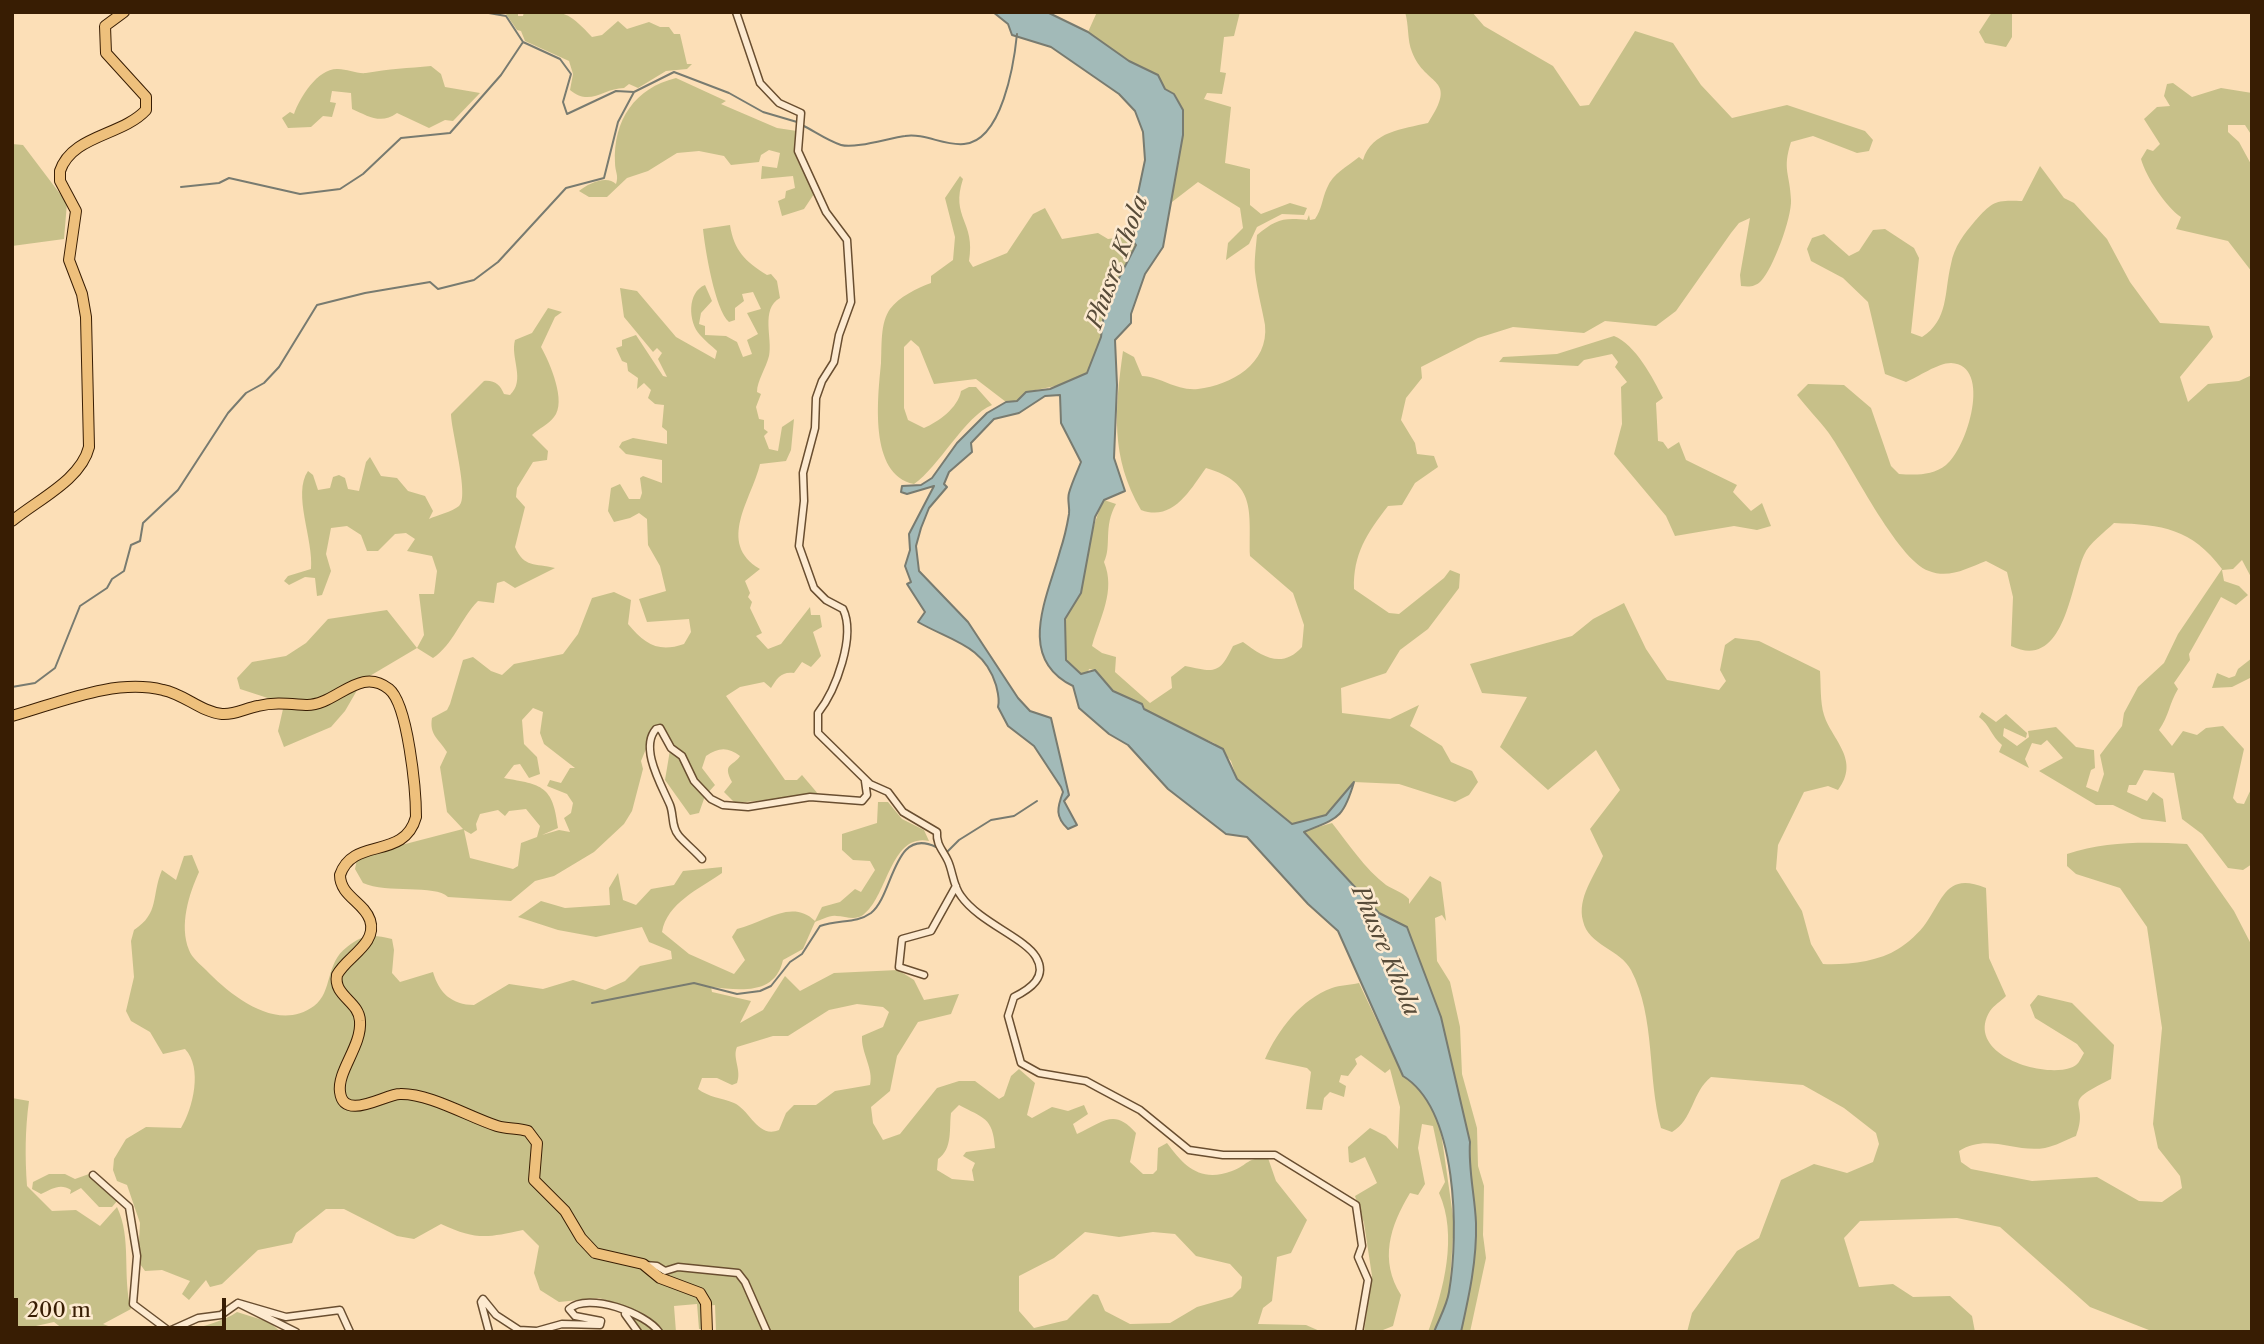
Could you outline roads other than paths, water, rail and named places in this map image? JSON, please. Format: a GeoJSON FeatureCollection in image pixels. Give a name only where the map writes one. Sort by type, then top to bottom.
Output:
{"type":"FeatureCollection","features":[{"type":"Feature","properties":{"kind":"highway"},"geometry":{"type":"LineString","coordinates":[[12,521],[74,472],[84,460],[89,447],[86,317],[82,294],[69,260],[76,211],[60,181],[60,171],[83,144],[126,126],[146,110],[146,97],[106,53],[105,26],[124,12]]}},
{"type":"Feature","properties":{"kind":"highway"},"geometry":{"type":"LineString","coordinates":[[12,716],[75,697],[132,687],[164,690],[212,712],[227,714],[274,703],[316,704],[367,681],[380,683],[390,690],[402,710],[416,817],[411,831],[403,839],[353,856],[345,863],[340,875],[341,885],[366,913],[372,927],[366,944],[344,962],[337,975],[340,992],[356,1009],[360,1022],[356,1046],[340,1084],[341,1097],[347,1104],[357,1106],[393,1094],[410,1095],[498,1126],[528,1131],[537,1143],[534,1180],[565,1211],[590,1249],[602,1255],[643,1264],[660,1278],[702,1295],[707,1332]]}},
{"type":"Feature","properties":{"kind":"street"},"geometry":{"type":"LineString","coordinates":[[702,859],[679,836],[673,824],[671,808],[662,790],[649,746],[656,729],[660,728],[671,748],[682,756],[694,782],[711,799],[723,805],[748,807],[810,797],[862,801],[867,793],[867,783],[818,733],[818,713],[826,702],[846,650],[847,622],[843,609],[826,600],[814,588],[801,554],[803,473],[814,428],[816,398],[822,381],[834,362],[839,335],[851,308],[851,259],[847,240],[826,212],[813,179],[800,161],[797,143],[802,116],[779,103],[760,83],[736,12]]}},
{"type":"Feature","properties":{"kind":"street"},"geometry":{"type":"LineString","coordinates":[[862,777],[888,792],[903,812],[937,832],[936,840],[947,860],[960,896],[982,919],[1036,956],[1038,977],[1035,985],[1014,997],[1008,1016],[1016,1055],[1021,1063],[1039,1073],[1086,1081],[1140,1110],[1189,1150],[1223,1155],[1275,1155],[1356,1205],[1362,1246],[1358,1257],[1367,1280],[1359,1332]]}},
{"type":"Feature","properties":{"kind":"street"},"geometry":{"type":"LineString","coordinates":[[924,975],[899,967],[902,939],[932,931],[956,886]]}},
{"type":"Feature","properties":{"kind":"street"},"geometry":{"type":"LineString","coordinates":[[93,1175],[129,1207],[137,1256],[133,1304],[169,1331],[198,1318],[221,1315],[238,1303]]}},
{"type":"Feature","properties":{"kind":"street"},"geometry":{"type":"LineString","coordinates":[[643,1264],[657,1266],[665,1271],[678,1267],[738,1273],[745,1282],[767,1332]]}},
{"type":"Feature","properties":{"kind":"street"},"geometry":{"type":"LineString","coordinates":[[489,1332],[481,1302],[483,1299],[496,1315],[519,1330],[537,1331],[562,1324],[600,1325],[598,1318],[570,1313],[570,1307],[607,1303],[656,1326],[659,1332]]}},
{"type":"Feature","properties":{"kind":"street"},"geometry":{"type":"LineString","coordinates":[[238,1303],[296,1332]]}},
{"type":"Feature","properties":{"kind":"street"},"geometry":{"type":"LineString","coordinates":[[238,1303],[286,1317],[340,1310],[350,1332]]}},
{"type":"Feature","properties":{"kind":"street"},"geometry":{"type":"LineString","coordinates":[[622,1310],[638,1332]]}},
{"type":"Feature","properties":{"kind":"water","name":"Phusre Khola"},"geometry":{"type":"Polygon","coordinates":[[[993,12],[1047,12],[1088,32],[1129,61],[1158,75],[1165,89],[1174,94],[1183,110],[1183,135],[1163,247],[1145,274],[1131,314],[1131,323],[1115,340],[1117,385],[1114,458],[1125,491],[1104,500],[1095,517],[1081,593],[1065,619],[1066,660],[1081,674],[1095,670],[1113,691],[1223,749],[1237,779],[1292,824],[1326,815],[1354,782],[1346,804],[1337,816],[1304,832],[1379,913],[1407,927],[1441,1017],[1470,1142],[1475,1213],[1474,1264],[1461,1332],[1434,1332],[1448,1297],[1454,1239],[1450,1175],[1444,1144],[1435,1116],[1421,1093],[1403,1076],[1338,931],[1308,904],[1247,837],[1226,834],[1168,789],[1128,745],[1109,734],[1079,708],[1073,686],[1055,674],[1045,659],[1040,643],[1040,625],[1063,542],[1069,511],[1069,493],[1081,462],[1061,423],[1060,395],[1045,396],[1019,413],[994,419],[971,443],[972,452],[949,472],[944,484],[947,487],[929,508],[916,546],[919,571],[968,622],[1018,698],[1030,711],[1051,718],[1069,795],[1064,801],[1077,825],[1068,829],[1061,820],[1058,812],[1063,792],[1061,787],[1034,746],[1008,726],[998,707],[999,699],[991,672],[983,661],[965,646],[918,622],[925,612],[907,584],[911,582],[905,566],[910,550],[909,534],[934,486],[907,494],[901,492],[902,486],[921,485],[932,478],[957,443],[987,413],[1006,402],[1017,401],[1026,392],[1050,389],[1087,373],[1101,337],[1105,305],[1136,245],[1129,236],[1145,160],[1143,132],[1135,111],[1119,94],[1051,47],[1012,35],[1008,24],[993,12]]]}},
{"type":"Feature","properties":{"kind":"waterway"},"geometry":{"type":"LineString","coordinates":[[483,12],[506,16],[523,42],[560,59],[571,74],[563,102],[567,114],[616,91],[634,92],[674,72],[729,93],[763,112],[797,122]]}},
{"type":"Feature","properties":{"kind":"waterway"},"geometry":{"type":"LineString","coordinates":[[802,125],[831,141],[847,146],[912,136],[957,144],[977,140],[988,130],[1004,99],[1017,34]]}},
{"type":"Feature","properties":{"kind":"waterway"},"geometry":{"type":"LineString","coordinates":[[181,187],[219,183],[229,178],[300,194],[340,189],[363,174],[401,138],[450,133],[501,75],[523,42]]}},
{"type":"Feature","properties":{"kind":"waterway"},"geometry":{"type":"LineString","coordinates":[[12,687],[35,683],[55,668],[80,606],[107,588],[112,579],[124,571],[131,545],[140,541],[143,523],[178,490],[228,413],[246,393],[264,383],[279,367],[317,305],[365,293],[430,282],[438,289],[474,280],[498,262],[566,188],[604,178],[618,122],[634,92]]}},
{"type":"Feature","properties":{"kind":"waterway"},"geometry":{"type":"LineString","coordinates":[[944,850],[947,852],[959,840],[991,820],[1014,816],[1037,801]]}},
{"type":"Feature","properties":{"kind":"waterway"},"geometry":{"type":"LineString","coordinates":[[592,1003],[694,983],[737,994],[760,991],[771,986],[790,962],[802,954],[820,926],[859,919],[871,913],[879,904],[896,865],[911,846],[922,843],[936,847]]}}]}
